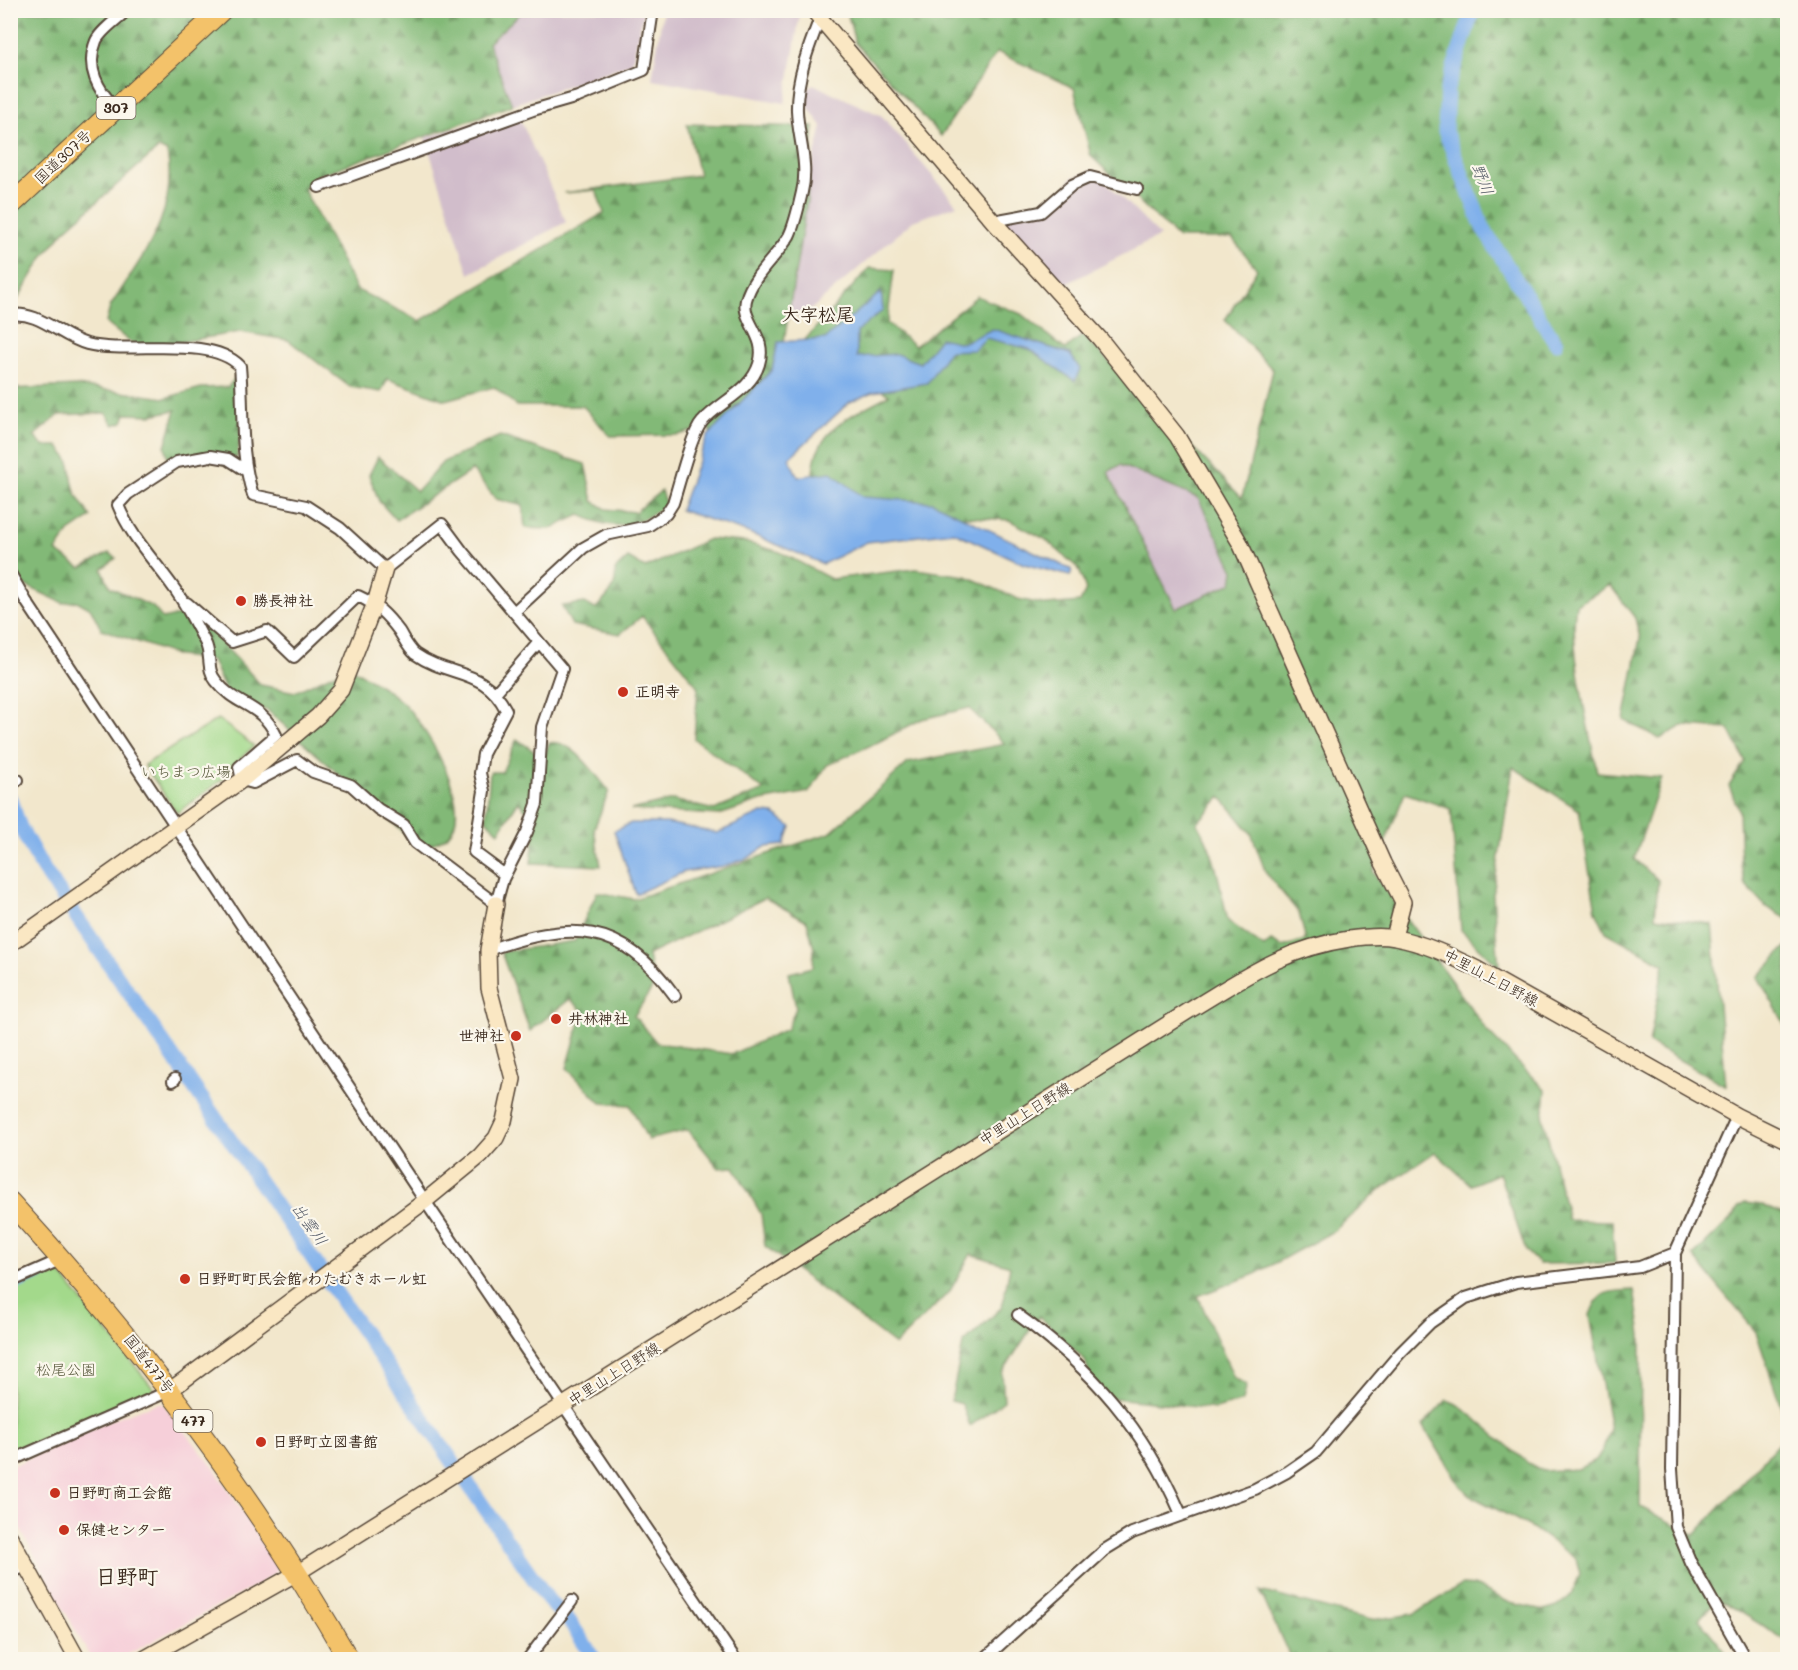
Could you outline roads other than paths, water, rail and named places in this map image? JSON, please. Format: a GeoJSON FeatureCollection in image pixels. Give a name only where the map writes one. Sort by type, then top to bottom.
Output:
{"type":"FeatureCollection","features":[{"type":"Feature","properties":{"kind":"highway","name":"国道307号"},"geometry":{"type":"LineString","coordinates":[[10,206],[222,10]]}},
{"type":"Feature","properties":{"kind":"highway","name":"国道477号"},"geometry":{"type":"LineString","coordinates":[[10,1202],[62,1258],[219,1455],[297,1573],[349,1659]]}},
{"type":"Feature","properties":{"kind":"street"},"geometry":{"type":"LineString","coordinates":[[116,109],[100,92],[92,72],[96,40],[127,10]]}},
{"type":"Feature","properties":{"kind":"street"},"geometry":{"type":"LineString","coordinates":[[319,188],[533,110],[578,97],[644,70],[653,10]]}},
{"type":"Feature","properties":{"kind":"street"},"geometry":{"type":"LineString","coordinates":[[818,13],[993,221],[1147,395],[1177,436],[1240,543],[1383,863],[1403,902],[1394,937]]}},
{"type":"Feature","properties":{"kind":"street"},"geometry":{"type":"LineString","coordinates":[[514,612],[583,548],[606,535],[648,526],[666,514],[674,503],[700,423],[750,381],[758,367],[763,350],[745,310],[746,301],[754,280],[789,235],[803,190],[804,172],[797,111],[798,90],[818,13]]}},
{"type":"Feature","properties":{"kind":"street"},"geometry":{"type":"LineString","coordinates":[[993,221],[1041,212],[1072,185],[1090,177],[1137,189]]}},
{"type":"Feature","properties":{"kind":"street"},"geometry":{"type":"LineString","coordinates":[[10,315],[23,313],[87,344],[195,349],[232,358],[240,366],[244,470],[253,495],[306,506],[340,528],[384,568]]}},
{"type":"Feature","properties":{"kind":"street"},"geometry":{"type":"LineString","coordinates":[[242,780],[240,767],[276,735],[269,720],[259,711],[228,694],[216,680],[210,671],[208,647],[180,597],[131,531],[118,505],[128,495],[177,462],[210,456],[228,459],[244,470]]}},
{"type":"Feature","properties":{"kind":"street"},"geometry":{"type":"LineString","coordinates":[[10,944],[242,780],[292,741],[341,690],[375,603],[384,568],[442,524],[562,669],[542,727],[537,804],[527,832],[505,875],[496,904],[488,950],[489,988],[513,1079],[507,1108],[496,1138],[488,1148],[425,1201],[315,1280],[169,1391],[10,1461]]}},
{"type":"Feature","properties":{"kind":"street"},"geometry":{"type":"LineString","coordinates":[[10,573],[32,611],[425,1201],[736,1659]]}},
{"type":"Feature","properties":{"kind":"street"},"geometry":{"type":"LineString","coordinates":[[180,597],[232,642],[267,631],[294,657],[358,596],[375,603],[398,630],[412,652],[430,663],[471,677],[496,692],[506,710],[483,754],[480,773],[484,791],[474,852],[505,875]]}},
{"type":"Feature","properties":{"kind":"street"},"geometry":{"type":"LineString","coordinates":[[496,692],[509,675],[525,662],[539,642]]}},
{"type":"Feature","properties":{"kind":"street"},"geometry":{"type":"LineString","coordinates":[[242,780],[253,783],[297,760],[313,772],[351,785],[378,809],[404,825],[415,843],[496,904]]}},
{"type":"Feature","properties":{"kind":"street"},"geometry":{"type":"LineString","coordinates":[[488,950],[516,940],[566,930],[600,934],[646,962],[659,974],[675,996]]}},
{"type":"Feature","properties":{"kind":"street","name":"中里山上日野線"},"geometry":{"type":"LineString","coordinates":[[142,1659],[160,1655],[297,1573],[1257,969],[1295,951],[1360,938],[1394,937],[1436,950],[1477,969],[1737,1116],[1788,1141]]}},
{"type":"Feature","properties":{"kind":"street"},"geometry":{"type":"LineString","coordinates":[[1737,1116],[1675,1253],[1672,1401],[1676,1527],[1691,1563],[1746,1659]]}},
{"type":"Feature","properties":{"kind":"street"},"geometry":{"type":"LineString","coordinates":[[983,1659],[1106,1549],[1132,1533],[1255,1488],[1287,1472],[1316,1452],[1407,1346],[1430,1323],[1466,1298],[1515,1282],[1640,1267],[1675,1253]]}},
{"type":"Feature","properties":{"kind":"street"},"geometry":{"type":"LineString","coordinates":[[10,1282],[62,1258]]}},
{"type":"Feature","properties":{"kind":"street"},"geometry":{"type":"LineString","coordinates":[[1018,1315],[1058,1344],[1122,1411],[1163,1472],[1181,1514]]}},
{"type":"Feature","properties":{"kind":"street"},"geometry":{"type":"LineString","coordinates":[[10,1538],[78,1659]]}},
{"type":"Feature","properties":{"kind":"street"},"geometry":{"type":"LineString","coordinates":[[10,1574],[26,1565]]}},
{"type":"Feature","properties":{"kind":"street"},"geometry":{"type":"LineString","coordinates":[[527,1659],[572,1601]]}},
{"type":"Feature","properties":{"kind":"water"},"geometry":{"type":"Polygon","coordinates":[[[881,292],[883,310],[857,332],[857,357],[896,354],[920,363],[940,338],[962,343],[993,329],[1070,354],[1080,369],[1075,381],[1029,349],[986,338],[974,350],[949,351],[927,383],[873,392],[850,402],[789,458],[798,477],[831,472],[863,497],[932,502],[1072,570],[1070,576],[1024,564],[954,532],[867,542],[823,564],[749,533],[680,510],[707,437],[772,370],[778,342],[825,339],[881,292]]]}},
{"type":"Feature","properties":{"kind":"water"},"geometry":{"type":"Polygon","coordinates":[[[762,813],[774,814],[791,827],[784,845],[765,847],[748,858],[725,866],[684,872],[636,894],[614,831],[631,823],[667,823],[717,833],[762,813]]]}},
{"type":"Feature","properties":{"kind":"waterway","name":"野川"},"geometry":{"type":"LineString","coordinates":[[1473,10],[1447,89],[1445,131],[1483,228],[1556,343]]}},
{"type":"Feature","properties":{"kind":"waterway","name":"出雲川"},"geometry":{"type":"LineString","coordinates":[[10,799],[20,827],[42,867],[549,1601],[570,1622],[595,1660]]}},
{"type":"Feature","properties":{"kind":"waterway"},"geometry":{"type":"LineString","coordinates":[[10,1292],[53,1273]]}},
{"type":"Feature","properties":{"kind":"place","name":"勝長神社"},"geometry":{"type":"Point","coordinates":[241,601]}},
{"type":"Feature","properties":{"kind":"place","name":"正明寺"},"geometry":{"type":"Point","coordinates":[623,692]}},
{"type":"Feature","properties":{"kind":"place","name":"井林神社"},"geometry":{"type":"Point","coordinates":[556,1019]}},
{"type":"Feature","properties":{"kind":"place","name":"世神社"},"geometry":{"type":"Point","coordinates":[516,1036]}},
{"type":"Feature","properties":{"kind":"place","name":"日野町町民会館 わたむきホール虹"},"geometry":{"type":"Point","coordinates":[185,1279]}},
{"type":"Feature","properties":{"kind":"place","name":"日野町立図書館"},"geometry":{"type":"Point","coordinates":[261,1442]}},
{"type":"Feature","properties":{"kind":"place","name":"日野町商工会館"},"geometry":{"type":"Point","coordinates":[55,1493]}},
{"type":"Feature","properties":{"kind":"place","name":"保健センター"},"geometry":{"type":"Point","coordinates":[64,1530]}},
{"type":"Feature","properties":{"kind":"district","name":"大字松尾"},"geometry":{"type":"Point","coordinates":[818,315]}},
{"type":"Feature","properties":{"kind":"district","name":"日野町"},"geometry":{"type":"Point","coordinates":[127,1577]}},
{"type":"Feature","properties":{"kind":"park label","name":"いちまつ広場"},"geometry":{"type":"Point","coordinates":[186,772]}},
{"type":"Feature","properties":{"kind":"park label","name":"松尾公園"},"geometry":{"type":"Point","coordinates":[66,1370]}}]}
